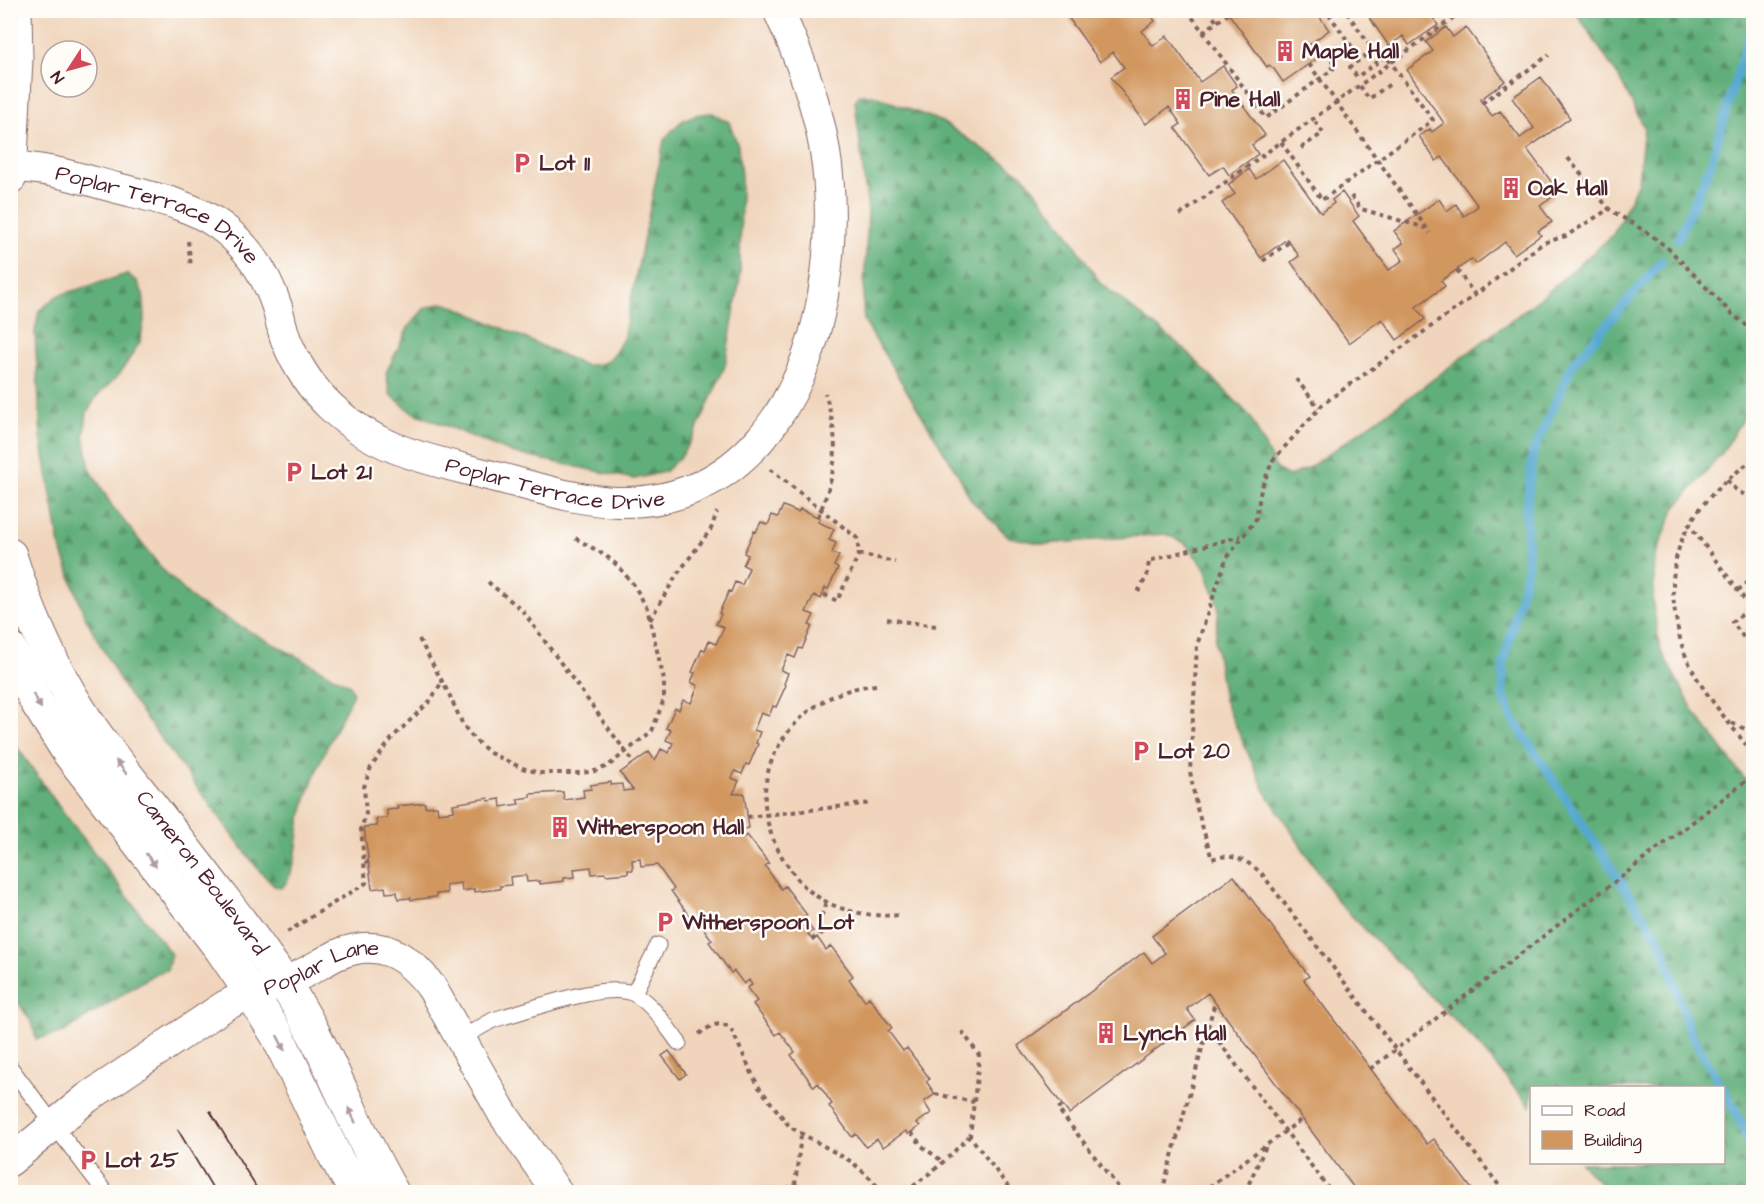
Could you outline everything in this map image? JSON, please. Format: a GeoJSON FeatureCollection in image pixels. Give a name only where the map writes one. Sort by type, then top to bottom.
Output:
{"type":"FeatureCollection","features":[{"type":"Feature","properties":{"kind":"street"},"geometry":{"type":"LineString","coordinates":[[11,170],[16,59],[15,10]]}},
{"type":"Feature","properties":{"kind":"street","name":"Poplar Terrace Drive"},"geometry":{"type":"LineString","coordinates":[[11,170],[40,168],[158,199],[199,213],[220,225],[245,248],[260,267],[276,305],[285,337],[310,384],[332,408],[379,442],[416,456],[584,499],[618,502],[652,500],[681,493],[710,480],[741,460],[762,440],[779,417],[801,374],[819,313],[827,275],[830,240],[831,208],[827,164],[811,87],[778,10]]}},
{"type":"Feature","properties":{"kind":"street","name":"Cameron Boulevard"},"geometry":{"type":"LineString","coordinates":[[10,555],[40,637],[71,697],[106,748],[283,981],[306,1018],[373,1159],[392,1192]]}},
{"type":"Feature","properties":{"kind":"street","name":"Cameron Boulevard"},"geometry":{"type":"LineString","coordinates":[[10,649],[36,701],[69,753],[221,949],[251,993],[277,1035],[336,1158],[356,1192]]}},
{"type":"Feature","properties":{"kind":"street","name":"Poplar Lane"},"geometry":{"type":"LineString","coordinates":[[10,1161],[87,1098],[209,1016],[251,993],[302,974],[335,956],[368,946],[397,954],[422,974],[503,1114],[557,1192]]}},
{"type":"Feature","properties":{"kind":"lane"},"geometry":{"type":"LineString","coordinates":[[634,993],[658,945]]}},
{"type":"Feature","properties":{"kind":"lane"},"geometry":{"type":"LineString","coordinates":[[460,1039],[493,1020],[593,992],[613,989],[634,993],[644,1000],[685,1042]]}},
{"type":"Feature","properties":{"kind":"lane"},"geometry":{"type":"LineString","coordinates":[[10,1067],[105,1192]]}},
{"type":"Feature","properties":{"kind":"path"},"geometry":{"type":"LineString","coordinates":[[1187,10],[1266,118],[1333,69],[1329,64],[1352,47],[1326,10]]}},
{"type":"Feature","properties":{"kind":"path"},"geometry":{"type":"LineString","coordinates":[[1208,10],[1216,22]]}},
{"type":"Feature","properties":{"kind":"path"},"geometry":{"type":"LineString","coordinates":[[1281,142],[1322,200],[1432,120],[1386,56],[1357,76],[1350,67],[1373,50],[1345,10]]}},
{"type":"Feature","properties":{"kind":"path"},"geometry":{"type":"LineString","coordinates":[[1180,215],[1464,10]]}},
{"type":"Feature","properties":{"kind":"path"},"geometry":{"type":"LineString","coordinates":[[1203,32],[1228,14]]}},
{"type":"Feature","properties":{"kind":"path"},"geometry":{"type":"LineString","coordinates":[[1482,103],[1549,56]]}},
{"type":"Feature","properties":{"kind":"path"},"geometry":{"type":"LineString","coordinates":[[1308,64],[1430,233]]}},
{"type":"Feature","properties":{"kind":"path"},"geometry":{"type":"LineString","coordinates":[[1360,86],[1369,99],[1390,84]]}},
{"type":"Feature","properties":{"kind":"path"},"geometry":{"type":"LineString","coordinates":[[1302,148],[1323,133],[1313,119]]}},
{"type":"Feature","properties":{"kind":"path"},"geometry":{"type":"LineString","coordinates":[[1568,158],[1609,209],[1651,235],[1670,250],[1732,314],[1754,331]]}},
{"type":"Feature","properties":{"kind":"path"},"geometry":{"type":"LineString","coordinates":[[1351,196],[1360,208],[1426,228]]}},
{"type":"Feature","properties":{"kind":"path"},"geometry":{"type":"LineString","coordinates":[[1504,1192],[1262,874],[1242,860],[1226,856],[1212,859],[1191,786],[1197,645],[1226,559],[1256,519],[1261,489],[1273,460],[1319,408],[1543,243],[1566,236],[1609,209]]}},
{"type":"Feature","properties":{"kind":"path"},"geometry":{"type":"LineString","coordinates":[[188,241],[191,267]]}},
{"type":"Feature","properties":{"kind":"path"},"geometry":{"type":"LineString","coordinates":[[1263,261],[1289,242]]}},
{"type":"Feature","properties":{"kind":"path"},"geometry":{"type":"LineString","coordinates":[[1457,270],[1475,295]]}},
{"type":"Feature","properties":{"kind":"path"},"geometry":{"type":"LineString","coordinates":[[1296,379],[1319,408]]}},
{"type":"Feature","properties":{"kind":"path"},"geometry":{"type":"LineString","coordinates":[[818,517],[831,478],[836,449],[833,417],[824,389]]}},
{"type":"Feature","properties":{"kind":"path"},"geometry":{"type":"LineString","coordinates":[[1754,459],[1705,501],[1689,523],[1678,547],[1672,586],[1678,629],[1690,666],[1754,755]]}},
{"type":"Feature","properties":{"kind":"path"},"geometry":{"type":"LineString","coordinates":[[768,467],[857,538],[859,554],[837,601],[823,594]]}},
{"type":"Feature","properties":{"kind":"path"},"geometry":{"type":"LineString","coordinates":[[1727,480],[1754,502],[1751,511],[1754,518]]}},
{"type":"Feature","properties":{"kind":"path"},"geometry":{"type":"LineString","coordinates":[[650,620],[676,576],[711,529],[718,509]]}},
{"type":"Feature","properties":{"kind":"path"},"geometry":{"type":"LineString","coordinates":[[1689,523],[1751,608],[1732,622],[1754,651]]}},
{"type":"Feature","properties":{"kind":"path"},"geometry":{"type":"LineString","coordinates":[[1138,592],[1147,576],[1149,561],[1243,536]]}},
{"type":"Feature","properties":{"kind":"path"},"geometry":{"type":"LineString","coordinates":[[419,639],[463,725],[490,753],[522,768],[540,773],[595,771],[608,766],[652,731],[664,699],[664,680],[650,620],[641,596],[626,575],[604,555],[573,537]]}},
{"type":"Feature","properties":{"kind":"path"},"geometry":{"type":"LineString","coordinates":[[859,554],[895,562]]}},
{"type":"Feature","properties":{"kind":"path"},"geometry":{"type":"LineString","coordinates":[[1738,590],[1754,578]]}},
{"type":"Feature","properties":{"kind":"path"},"geometry":{"type":"LineString","coordinates":[[488,582],[522,610],[634,763]]}},
{"type":"Feature","properties":{"kind":"path"},"geometry":{"type":"LineString","coordinates":[[888,619],[936,626]]}},
{"type":"Feature","properties":{"kind":"path"},"geometry":{"type":"LineString","coordinates":[[286,932],[366,884],[367,863],[361,828],[366,815],[364,787],[371,767],[387,745],[430,701],[442,681]]}},
{"type":"Feature","properties":{"kind":"path"},"geometry":{"type":"LineString","coordinates":[[876,685],[854,688],[831,697],[793,725],[780,742],[768,768],[765,789],[767,815],[770,836],[790,869],[809,891],[826,902],[850,912],[874,916],[901,915]]}},
{"type":"Feature","properties":{"kind":"path"},"geometry":{"type":"LineString","coordinates":[[1729,722],[1745,729],[1754,729]]}},
{"type":"Feature","properties":{"kind":"path"},"geometry":{"type":"LineString","coordinates":[[1370,1069],[1754,775]]}},
{"type":"Feature","properties":{"kind":"path"},"geometry":{"type":"LineString","coordinates":[[747,817],[872,803]]}},
{"type":"Feature","properties":{"kind":"path"},"geometry":{"type":"LineString","coordinates":[[819,933],[818,927],[826,902]]}},
{"type":"Feature","properties":{"kind":"path"},"geometry":{"type":"LineString","coordinates":[[819,933],[824,934],[847,919],[850,912]]}},
{"type":"Feature","properties":{"kind":"path"},"geometry":{"type":"LineString","coordinates":[[812,940],[819,933]]}},
{"type":"Feature","properties":{"kind":"path"},"geometry":{"type":"LineString","coordinates":[[1162,1192],[1215,1002]]}},
{"type":"Feature","properties":{"kind":"path"},"geometry":{"type":"LineString","coordinates":[[685,1042],[713,1025],[728,1025],[750,1071],[770,1103],[790,1127],[852,1162],[882,1192]]}},
{"type":"Feature","properties":{"kind":"path"},"geometry":{"type":"LineString","coordinates":[[1208,1027],[1331,1192]]}},
{"type":"Feature","properties":{"kind":"path"},"geometry":{"type":"LineString","coordinates":[[906,1192],[970,1137],[979,1055],[962,1032]]}},
{"type":"Feature","properties":{"kind":"path"},"geometry":{"type":"LineString","coordinates":[[935,1094],[974,1102]]}},
{"type":"Feature","properties":{"kind":"path"},"geometry":{"type":"LineString","coordinates":[[1062,1106],[1058,1109],[1122,1192]]}},
{"type":"Feature","properties":{"kind":"path"},"geometry":{"type":"LineString","coordinates":[[1202,1192],[1302,1119]]}},
{"type":"Feature","properties":{"kind":"path"},"geometry":{"type":"LineString","coordinates":[[911,1132],[922,1146],[943,1162]]}},
{"type":"Feature","properties":{"kind":"path"},"geometry":{"type":"LineString","coordinates":[[795,1185],[801,1135]]}},
{"type":"Feature","properties":{"kind":"path"},"geometry":{"type":"LineString","coordinates":[[970,1137],[1012,1192]]}},
{"type":"Feature","properties":{"kind":"path"},"geometry":{"type":"LineString","coordinates":[[1245,1192],[1266,1146]]}},
{"type":"Feature","properties":{"kind":"path"},"geometry":{"type":"LineString","coordinates":[[778,1192],[795,1185],[803,1186],[810,1192]]}},
{"type":"Feature","properties":{"kind":"shaded area"},"geometry":{"type":"Polygon","coordinates":[[[11,11],[1753,11],[1753,1192],[11,1192],[11,11]]]}},
{"type":"Feature","properties":{"kind":"green space"},"geometry":{"type":"Polygon","coordinates":[[[1575,11],[1753,11],[1753,401],[1722,453],[1674,510],[1655,557],[1653,604],[1660,649],[1695,713],[1753,790],[1753,1192],[1608,1192],[1582,1164],[1725,1164],[1725,1086],[1530,1086],[1530,1106],[1474,1040],[1337,901],[1265,791],[1224,700],[1215,641],[1219,609],[1205,568],[1185,543],[1165,534],[1045,544],[1009,537],[971,500],[959,476],[864,321],[868,212],[855,101],[859,95],[873,95],[942,122],[1023,175],[1065,229],[1100,283],[1182,347],[1250,416],[1276,469],[1289,476],[1307,469],[1423,387],[1543,296],[1613,235],[1638,182],[1644,127],[1618,76],[1575,11]]]}},
{"type":"Feature","properties":{"kind":"green space"},"geometry":{"type":"Polygon","coordinates":[[[712,113],[729,122],[738,146],[741,176],[740,278],[725,366],[696,432],[681,456],[664,472],[634,479],[512,453],[410,411],[390,394],[386,373],[409,326],[425,308],[442,303],[456,307],[584,365],[604,363],[608,360],[623,339],[664,140],[684,120],[696,115],[712,113]]]}},
{"type":"Feature","properties":{"kind":"green space"},"geometry":{"type":"Polygon","coordinates":[[[127,274],[137,281],[143,294],[145,315],[140,342],[119,375],[97,396],[87,412],[84,436],[90,469],[112,506],[162,569],[197,603],[350,685],[353,694],[323,755],[305,802],[293,866],[281,888],[273,885],[258,869],[127,693],[84,615],[60,546],[41,438],[35,332],[39,311],[57,296],[127,274]]]}},
{"type":"Feature","properties":{"kind":"green space"},"geometry":{"type":"Polygon","coordinates":[[[10,737],[55,801],[171,954],[167,970],[154,974],[62,1033],[36,1039],[32,1023],[11,992],[10,737]]]}},
{"type":"Feature","properties":{"kind":"building","name":"Pine Hall"},"geometry":{"type":"Polygon","coordinates":[[[1069,10],[1148,10],[1155,21],[1142,31],[1153,46],[1167,36],[1200,82],[1223,66],[1237,86],[1232,90],[1265,135],[1252,145],[1258,154],[1229,175],[1223,166],[1209,175],[1175,128],[1181,124],[1169,107],[1146,124],[1111,77],[1124,67],[1113,52],[1100,62],[1065,13],[1069,10]]]}},
{"type":"Feature","properties":{"kind":"building","name":"Maple Hall"},"geometry":{"type":"Polygon","coordinates":[[[1226,10],[1315,10],[1329,30],[1310,44],[1319,57],[1283,82],[1274,69],[1269,65],[1267,67],[1226,10]]]}},
{"type":"Feature","properties":{"kind":"building"},"geometry":{"type":"Polygon","coordinates":[[[1364,10],[1438,10],[1431,15],[1438,25],[1409,45],[1403,36],[1389,46],[1364,10]]]}},
{"type":"Feature","properties":{"kind":"building","name":"Oak Hall"},"geometry":{"type":"Polygon","coordinates":[[[1446,27],[1453,37],[1466,27],[1505,81],[1480,100],[1492,116],[1500,111],[1520,138],[1534,128],[1512,98],[1541,77],[1570,118],[1527,149],[1559,192],[1540,206],[1552,222],[1538,231],[1541,235],[1514,254],[1505,242],[1476,264],[1472,259],[1441,281],[1445,286],[1416,307],[1425,319],[1397,340],[1382,319],[1349,343],[1291,262],[1299,256],[1287,239],[1261,258],[1222,203],[1235,194],[1228,185],[1249,169],[1256,179],[1283,160],[1321,213],[1334,203],[1332,200],[1342,192],[1359,216],[1353,221],[1389,270],[1403,260],[1395,249],[1403,243],[1394,231],[1439,199],[1447,211],[1456,204],[1464,216],[1478,206],[1442,157],[1436,161],[1419,136],[1430,129],[1432,132],[1444,123],[1407,70],[1433,51],[1426,42],[1446,27]]]}},
{"type":"Feature","properties":{"kind":"building","name":"Witherspoon Hall"},"geometry":{"type":"Polygon","coordinates":[[[783,506],[798,512],[800,509],[820,518],[818,522],[834,529],[829,540],[836,543],[832,553],[839,556],[834,566],[838,568],[821,599],[814,595],[806,612],[814,615],[809,625],[812,626],[802,649],[799,648],[795,658],[788,655],[781,670],[788,673],[784,684],[786,685],[776,707],[773,706],[769,716],[761,713],[754,730],[760,732],[756,743],[758,744],[749,765],[746,764],[742,774],[735,771],[732,778],[739,781],[733,794],[744,793],[749,828],[738,830],[744,837],[747,835],[769,863],[765,866],[781,889],[785,886],[807,915],[803,918],[813,931],[808,934],[813,941],[817,937],[826,950],[831,946],[853,976],[849,979],[865,1001],[869,997],[892,1028],[888,1031],[903,1051],[907,1048],[930,1079],[926,1081],[935,1094],[924,1102],[931,1113],[917,1123],[920,1126],[908,1134],[906,1131],[883,1147],[877,1139],[866,1147],[856,1134],[852,1137],[829,1106],[832,1104],[818,1083],[814,1087],[791,1055],[795,1052],[780,1032],[776,1035],[753,1004],[757,1001],[747,988],[752,985],[749,980],[744,984],[734,971],[731,973],[709,942],[712,940],[696,918],[693,921],[671,891],[674,889],[657,865],[641,867],[640,859],[632,860],[633,870],[628,870],[628,873],[606,875],[605,873],[592,874],[591,867],[574,869],[575,877],[540,884],[540,881],[527,882],[526,875],[510,877],[511,885],[500,886],[500,889],[474,892],[474,889],[462,891],[461,883],[446,885],[447,893],[436,894],[436,897],[411,900],[411,898],[398,899],[397,892],[386,893],[385,887],[372,889],[364,827],[377,826],[376,819],[387,818],[387,810],[398,809],[397,806],[425,803],[425,807],[437,806],[438,813],[454,811],[453,804],[488,798],[489,801],[500,799],[501,807],[519,804],[517,799],[530,797],[530,794],[563,792],[564,800],[584,797],[583,790],[591,789],[590,785],[611,782],[611,785],[622,784],[623,791],[633,790],[620,773],[649,752],[655,761],[661,749],[669,753],[673,743],[666,740],[671,730],[666,728],[675,708],[679,710],[683,700],[691,703],[698,686],[691,682],[695,673],[692,672],[702,649],[705,650],[709,641],[716,644],[724,627],[716,624],[721,614],[719,613],[735,582],[742,585],[749,568],[743,565],[748,555],[744,553],[754,531],[756,532],[761,522],[768,525],[772,515],[778,517],[783,506]]]}},
{"type":"Feature","properties":{"kind":"building","name":"Lynch Hall"},"geometry":{"type":"Polygon","coordinates":[[[1234,876],[1309,976],[1304,980],[1427,1144],[1434,1139],[1474,1192],[1357,1192],[1208,993],[1187,1009],[1195,1020],[1069,1114],[1018,1046],[1144,952],[1152,963],[1165,953],[1152,936],[1234,876]]]}},
{"type":"Feature","properties":{"kind":"building"},"geometry":{"type":"Polygon","coordinates":[[[669,1051],[686,1074],[680,1079],[662,1056],[669,1051]]]}},
{"type":"Feature","properties":{"kind":"waterway"},"geometry":{"type":"LineString","coordinates":[[1678,239],[1710,166],[1749,34]]}},
{"type":"Feature","properties":{"kind":"waterway"},"geometry":{"type":"LineString","coordinates":[[1662,261],[1572,365],[1533,453],[1526,511],[1528,565],[1503,665],[1503,694],[1511,716],[1662,944],[1689,1030],[1721,1086]]}},
{"type":"Feature","properties":{"kind":"waterway"},"geometry":{"type":"LineString","coordinates":[[1725,1091],[1754,1156]]}},
{"type":"Feature","properties":{"kind":"tram line"},"geometry":{"type":"LineString","coordinates":[[210,1111],[259,1192]]}},
{"type":"Feature","properties":{"kind":"tram line"},"geometry":{"type":"LineString","coordinates":[[178,1130],[215,1192]]}},
{"type":"Feature","properties":{"kind":"place","name":"Maple Hall"},"geometry":{"type":"Point","coordinates":[1285,51]}},
{"type":"Feature","properties":{"kind":"place","name":"Pine Hall"},"geometry":{"type":"Point","coordinates":[1183,99]}},
{"type":"Feature","properties":{"kind":"place","name":"Lot 11"},"geometry":{"type":"Point","coordinates":[522,163]}},
{"type":"Feature","properties":{"kind":"place","name":"Oak Hall"},"geometry":{"type":"Point","coordinates":[1511,188]}},
{"type":"Feature","properties":{"kind":"place","name":"Lot 21"},"geometry":{"type":"Point","coordinates":[294,472]}},
{"type":"Feature","properties":{"kind":"place","name":"Lot 20"},"geometry":{"type":"Point","coordinates":[1141,751]}},
{"type":"Feature","properties":{"kind":"place","name":"Witherspoon Hall"},"geometry":{"type":"Point","coordinates":[560,827]}},
{"type":"Feature","properties":{"kind":"place","name":"Witherspoon Lot"},"geometry":{"type":"Point","coordinates":[665,922]}},
{"type":"Feature","properties":{"kind":"place","name":"Lynch Hall"},"geometry":{"type":"Point","coordinates":[1106,1033]}},
{"type":"Feature","properties":{"kind":"place","name":"Lot 25"},"geometry":{"type":"Point","coordinates":[88,1160]}}]}
